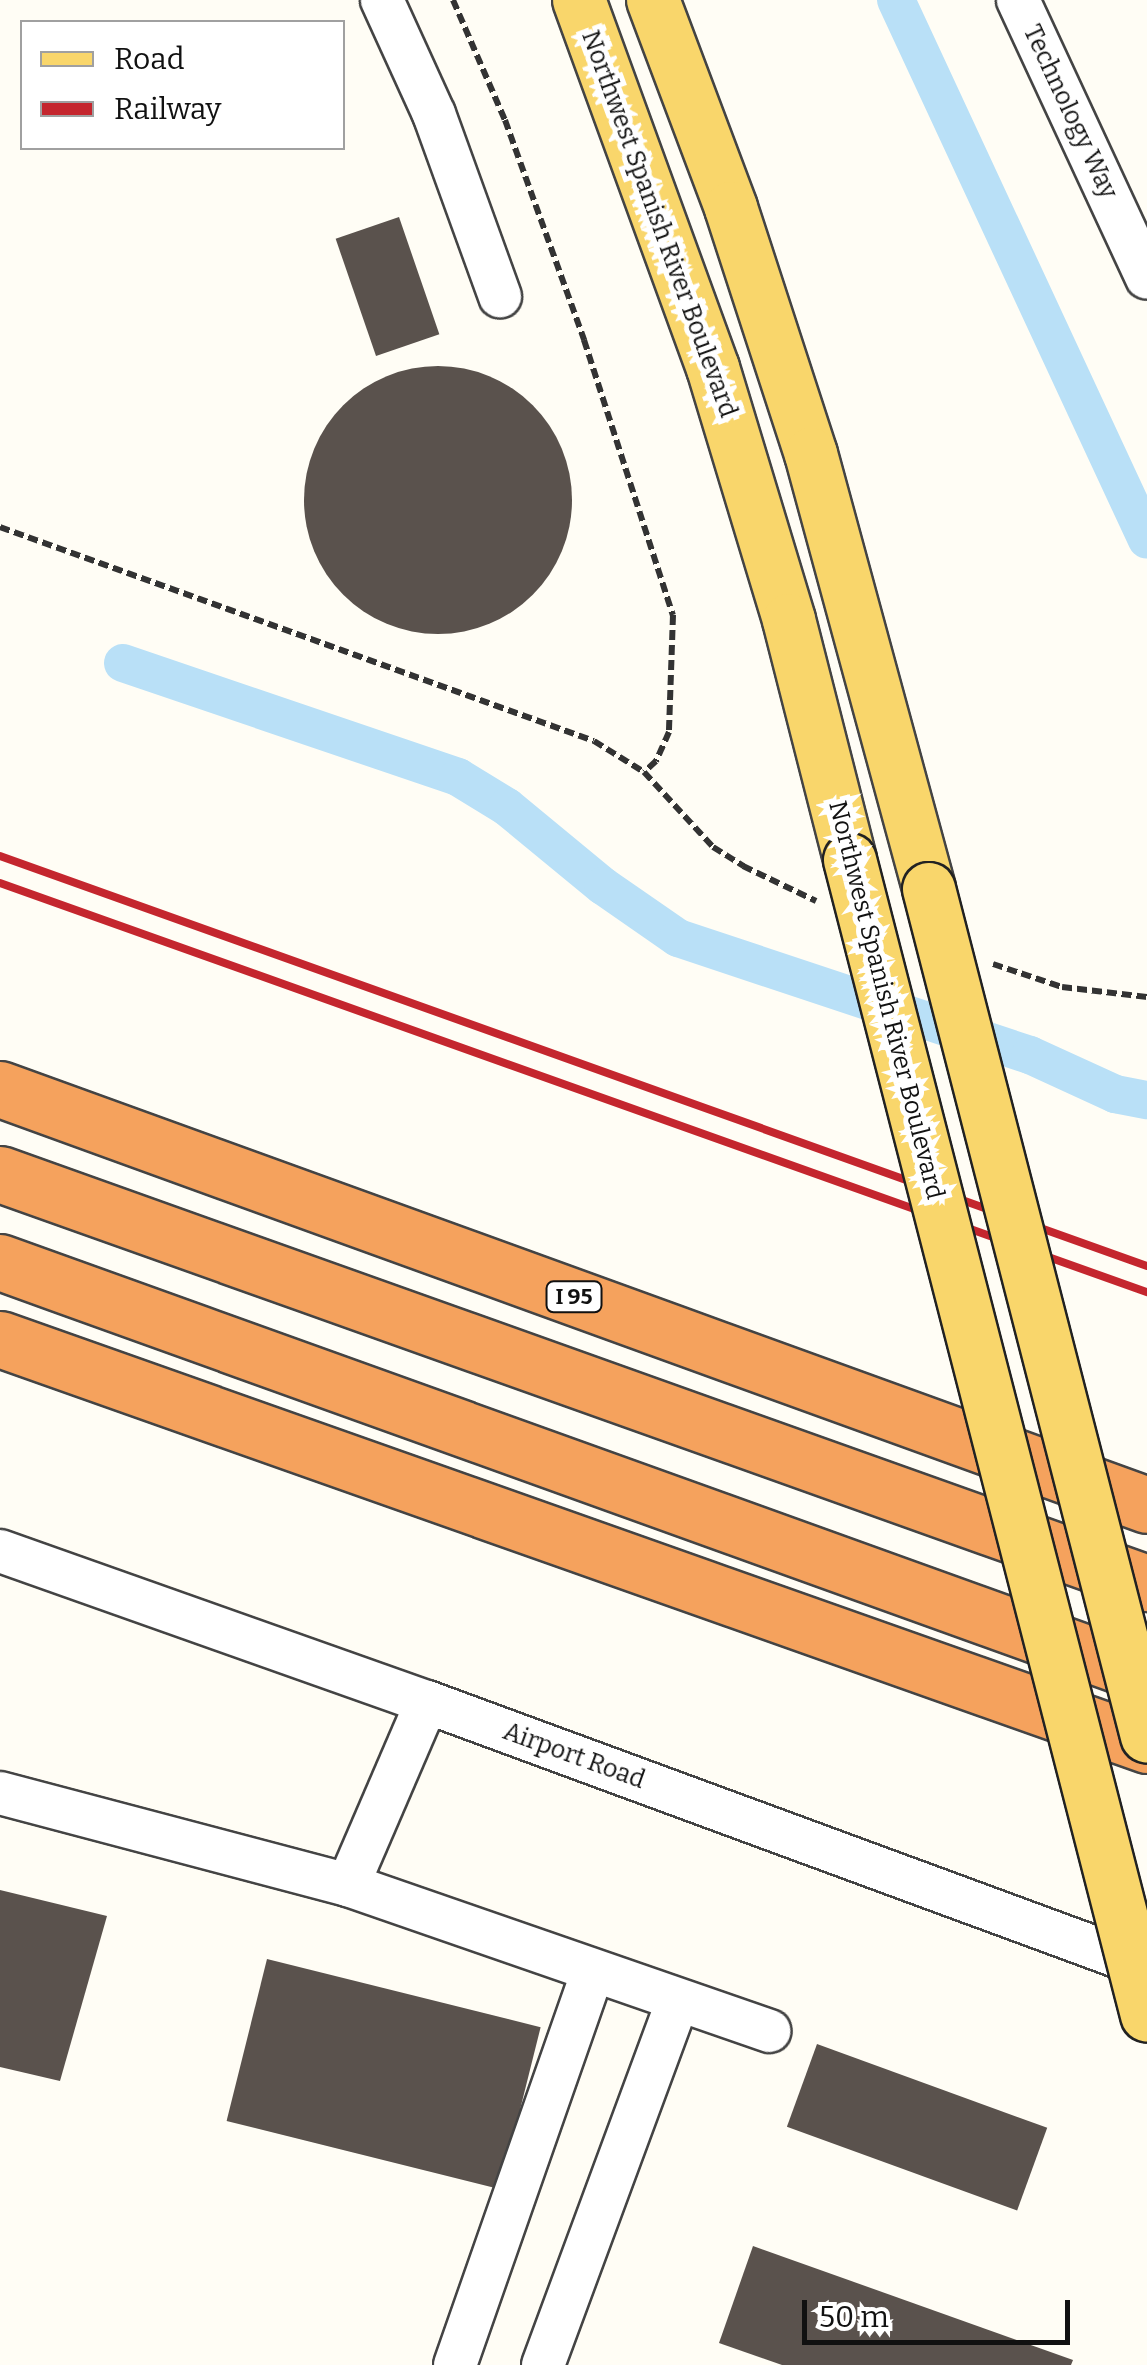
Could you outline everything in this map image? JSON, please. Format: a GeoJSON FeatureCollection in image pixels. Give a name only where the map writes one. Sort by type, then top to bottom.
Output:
{"type":"FeatureCollection","features":[{"type":"Feature","properties":{"kind":"highway","name":"I 95"},"geometry":{"type":"LineString","coordinates":[[0,1089],[1147,1506]]}},
{"type":"Feature","properties":{"kind":"highway"},"geometry":{"type":"LineString","coordinates":[[0,1174],[1147,1583]]}},
{"type":"Feature","properties":{"kind":"highway"},"geometry":{"type":"LineString","coordinates":[[0,1262],[1147,1676]]}},
{"type":"Feature","properties":{"kind":"highway"},"geometry":{"type":"LineString","coordinates":[[0,1339],[1147,1744]]}},
{"type":"Feature","properties":{"kind":"main road","name":"Northwest Spanish River Boulevard"},"geometry":{"type":"LineString","coordinates":[[579,0],[719,386],[789,620],[1147,2015]]}},
{"type":"Feature","properties":{"kind":"main road"},"geometry":{"type":"LineString","coordinates":[[653,0],[731,208],[812,454],[929,889],[1147,1736]]}},
{"type":"Feature","properties":{"kind":"street"},"geometry":{"type":"LineString","coordinates":[[382,0],[434,114],[500,296]]}},
{"type":"Feature","properties":{"kind":"street","name":"Technology Way"},"geometry":{"type":"LineString","coordinates":[[1018,0],[1147,278]]}},
{"type":"Feature","properties":{"kind":"street","name":"Airport Road"},"geometry":{"type":"LineString","coordinates":[[0,1551],[427,1702],[1147,1967]]}},
{"type":"Feature","properties":{"kind":"street"},"geometry":{"type":"LineString","coordinates":[[348,1885],[427,1702]]}},
{"type":"Feature","properties":{"kind":"street"},"geometry":{"type":"LineString","coordinates":[[0,1794],[348,1885],[769,2031]]}},
{"type":"Feature","properties":{"kind":"street"},"geometry":{"type":"LineString","coordinates":[[455,2365],[594,1971]]}},
{"type":"Feature","properties":{"kind":"street"},"geometry":{"type":"LineString","coordinates":[[542,2365],[678,2000]]}},
{"type":"Feature","properties":{"kind":"path"},"geometry":{"type":"LineString","coordinates":[[453,0],[504,120],[578,322],[673,614],[670,732],[656,761],[644,772]]}},
{"type":"Feature","properties":{"kind":"path"},"geometry":{"type":"LineString","coordinates":[[0,528],[594,741],[644,772],[714,847],[774,883],[822,903]]}},
{"type":"Feature","properties":{"kind":"path"},"geometry":{"type":"LineString","coordinates":[[990,962],[1062,986],[1147,998]]}},
{"type":"Feature","properties":{"kind":"building"},"geometry":{"type":"Polygon","coordinates":[[[399,217],[439,334],[376,356],[336,239],[399,217]]]}},
{"type":"Feature","properties":{"kind":"building"},"geometry":{"type":"Polygon","coordinates":[[[438,366],[489,376],[533,405],[562,449],[572,500],[562,551],[533,595],[489,624],[438,634],[387,624],[343,595],[314,551],[304,500],[314,449],[343,405],[387,376],[438,366]]]}},
{"type":"Feature","properties":{"kind":"building"},"geometry":{"type":"Polygon","coordinates":[[[0,1890],[107,1916],[60,2081],[0,2067],[0,1890]]]}},
{"type":"Feature","properties":{"kind":"building"},"geometry":{"type":"Polygon","coordinates":[[[267,1959],[541,2027],[500,2189],[227,2121],[267,1959]]]}},
{"type":"Feature","properties":{"kind":"building"},"geometry":{"type":"Polygon","coordinates":[[[817,2044],[1047,2128],[1017,2210],[787,2127],[817,2044]]]}},
{"type":"Feature","properties":{"kind":"building"},"geometry":{"type":"Polygon","coordinates":[[[753,2246],[1073,2360],[1071,2365],[782,2365],[719,2343],[753,2246]]]}},
{"type":"Feature","properties":{"kind":"waterway"},"geometry":{"type":"LineString","coordinates":[[896,0],[1147,540]]}},
{"type":"Feature","properties":{"kind":"waterway"},"geometry":{"type":"LineString","coordinates":[[123,663],[458,777],[507,807],[603,886],[678,938],[1030,1055],[1115,1094],[1147,1100]]}},
{"type":"Feature","properties":{"kind":"railway"},"geometry":{"type":"LineString","coordinates":[[0,856],[1147,1266]]}},
{"type":"Feature","properties":{"kind":"railway"},"geometry":{"type":"LineString","coordinates":[[0,883],[1147,1292]]}}]}
